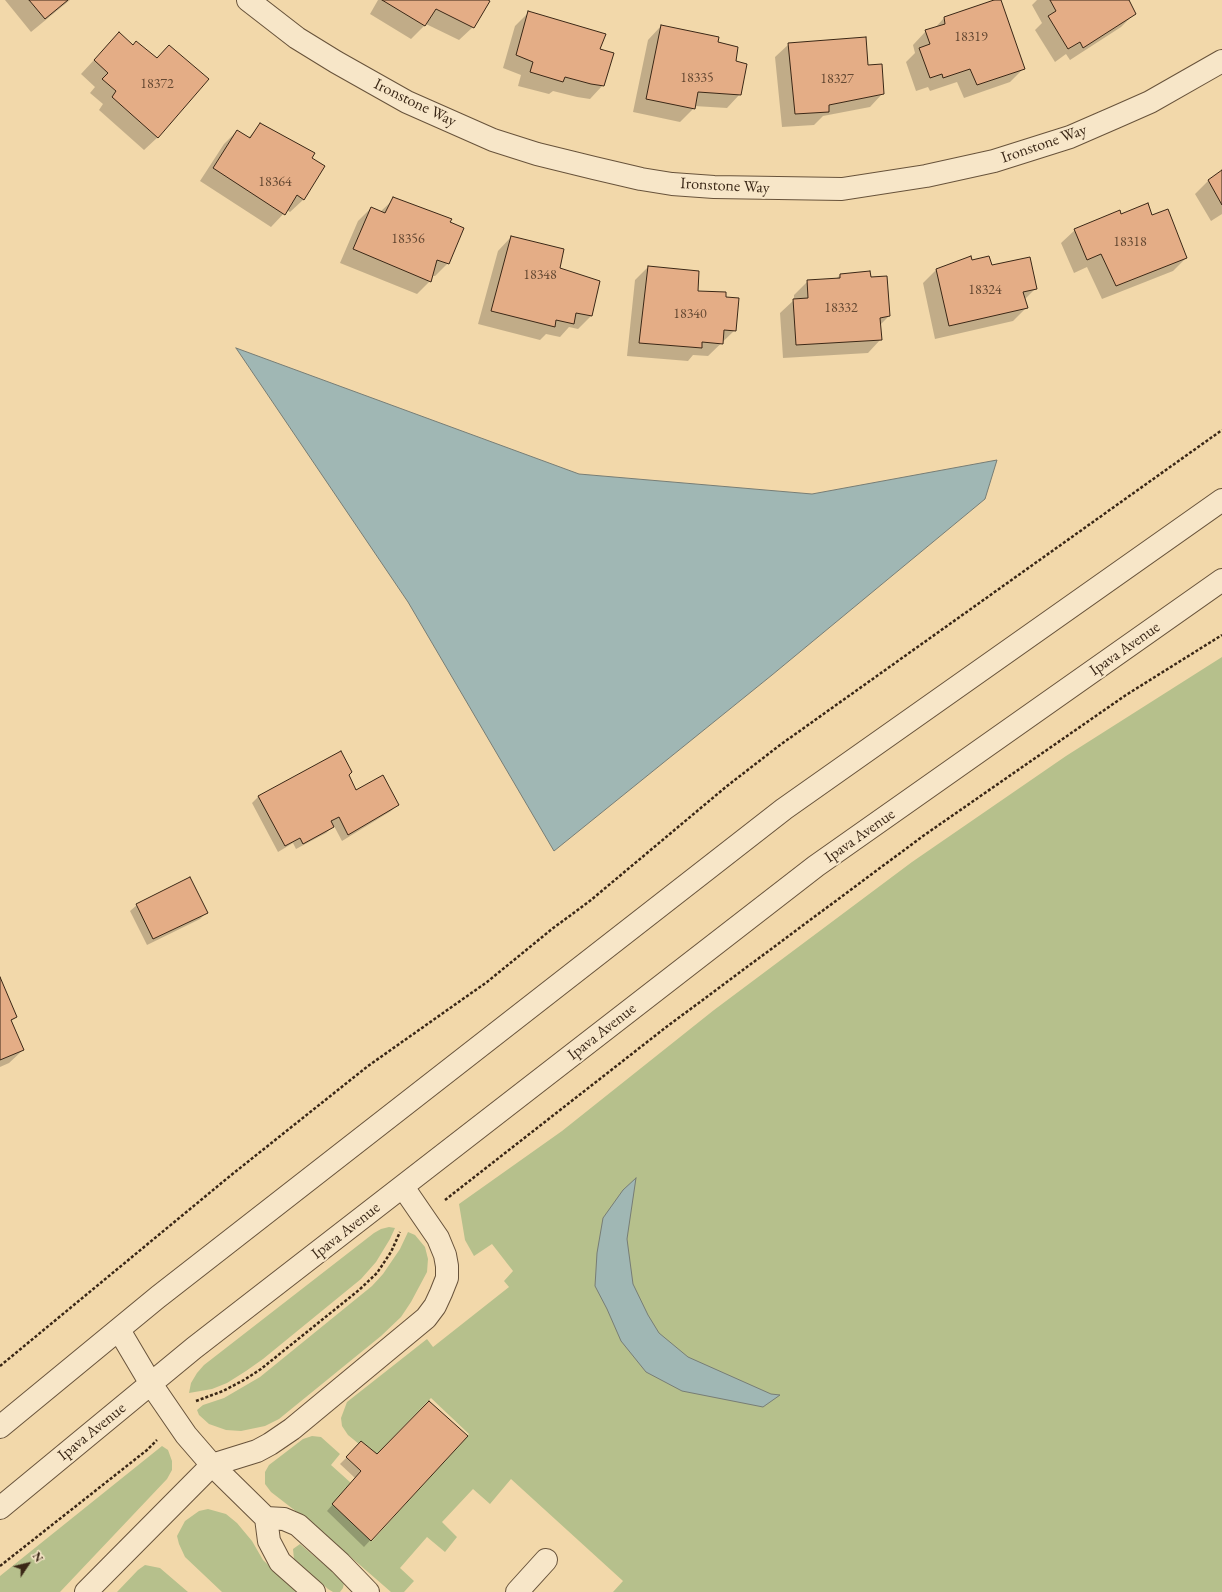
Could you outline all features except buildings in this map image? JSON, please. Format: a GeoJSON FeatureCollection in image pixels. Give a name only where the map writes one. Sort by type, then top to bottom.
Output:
{"type":"FeatureCollection","features":[{"type":"Feature","properties":{"kind":"street","name":"Ironstone Way"},"geometry":{"type":"LineString","coordinates":[[248,0],[297,38],[342,66],[407,102],[493,140],[537,154],[617,174],[672,184],[714,187],[842,189],[926,176],[994,161],[1070,137],[1116,117],[1150,102],[1222,61]]}},
{"type":"Feature","properties":{"kind":"street"},"geometry":{"type":"LineString","coordinates":[[0,1427],[164,1292],[784,808],[1222,500]]}},
{"type":"Feature","properties":{"kind":"street","name":"Ipava Avenue"},"geometry":{"type":"LineString","coordinates":[[0,1508],[194,1348],[816,866],[1222,580]]}},
{"type":"Feature","properties":{"kind":"street"},"geometry":{"type":"LineString","coordinates":[[86,1592],[212,1464],[256,1451],[270,1444],[292,1429],[426,1318],[435,1306],[441,1293],[447,1278],[447,1266],[445,1255],[438,1238],[425,1216],[403,1187]]}},
{"type":"Feature","properties":{"kind":"street"},"geometry":{"type":"LineString","coordinates":[[119,1330],[151,1384],[186,1435],[212,1464],[266,1518],[269,1541],[280,1562],[314,1592]]}},
{"type":"Feature","properties":{"kind":"street"},"geometry":{"type":"LineString","coordinates":[[266,1518],[284,1519],[298,1524],[340,1563],[368,1592]]}},
{"type":"Feature","properties":{"kind":"street"},"geometry":{"type":"LineString","coordinates":[[517,1592],[546,1560]]}},
{"type":"Feature","properties":{"kind":"path"},"geometry":{"type":"LineString","coordinates":[[0,1366],[236,1171],[368,1066],[488,982],[552,929],[591,900],[727,786],[780,745],[1222,430]]}},
{"type":"Feature","properties":{"kind":"path"},"geometry":{"type":"LineString","coordinates":[[0,1566],[147,1450],[195,1401],[223,1391],[261,1369],[377,1273],[391,1252],[401,1230],[425,1216],[665,1028],[923,836],[1126,695],[1222,635]]}},
{"type":"Feature","properties":{"kind":"green space"},"geometry":{"type":"Polygon","coordinates":[[[1222,657],[1222,1592],[613,1592],[623,1581],[511,1479],[490,1504],[473,1489],[442,1522],[457,1537],[445,1552],[427,1537],[400,1568],[414,1581],[404,1592],[391,1592],[315,1526],[271,1492],[265,1484],[265,1472],[269,1465],[303,1439],[312,1436],[321,1437],[340,1454],[331,1465],[351,1483],[333,1504],[372,1541],[469,1434],[431,1398],[377,1454],[359,1444],[348,1435],[342,1426],[341,1418],[347,1402],[427,1339],[433,1347],[509,1287],[504,1281],[513,1271],[492,1244],[474,1256],[465,1240],[459,1204],[562,1131],[714,1010],[912,862],[1066,756],[1222,657]]]}},
{"type":"Feature","properties":{"kind":"green space"},"geometry":{"type":"Polygon","coordinates":[[[389,1227],[395,1228],[390,1239],[376,1262],[361,1279],[263,1359],[246,1371],[227,1383],[212,1389],[189,1393],[191,1383],[204,1365],[374,1233],[389,1227]]]}},
{"type":"Feature","properties":{"kind":"green space"},"geometry":{"type":"Polygon","coordinates":[[[408,1232],[415,1235],[425,1247],[428,1259],[427,1272],[401,1317],[381,1336],[279,1419],[265,1426],[241,1431],[226,1430],[209,1424],[199,1415],[197,1410],[203,1405],[224,1398],[260,1377],[372,1286],[383,1274],[400,1249],[408,1232]]]}},
{"type":"Feature","properties":{"kind":"green space"},"geometry":{"type":"Polygon","coordinates":[[[162,1446],[168,1450],[172,1461],[172,1470],[167,1479],[60,1592],[0,1592],[0,1576],[162,1446]]]}},
{"type":"Feature","properties":{"kind":"green space"},"geometry":{"type":"Polygon","coordinates":[[[208,1509],[226,1514],[237,1523],[252,1541],[263,1560],[297,1592],[222,1592],[185,1557],[177,1536],[185,1521],[199,1511],[208,1509]]]}},
{"type":"Feature","properties":{"kind":"green space"},"geometry":{"type":"Polygon","coordinates":[[[300,1544],[341,1579],[344,1583],[340,1592],[333,1592],[328,1589],[294,1559],[293,1549],[300,1544]]]}},
{"type":"Feature","properties":{"kind":"green space"},"geometry":{"type":"Polygon","coordinates":[[[145,1565],[160,1568],[188,1592],[117,1592],[138,1570],[145,1565]]]}},
{"type":"Feature","properties":{"kind":"water"},"geometry":{"type":"Polygon","coordinates":[[[236,348],[579,474],[812,494],[997,460],[985,499],[772,675],[554,851],[408,602],[236,348]]]}},
{"type":"Feature","properties":{"kind":"water"},"geometry":{"type":"Polygon","coordinates":[[[636,1178],[627,1239],[633,1284],[648,1315],[659,1333],[688,1357],[771,1394],[780,1395],[763,1407],[682,1391],[646,1372],[621,1341],[595,1286],[597,1253],[603,1218],[623,1190],[636,1178]]]}}]}
